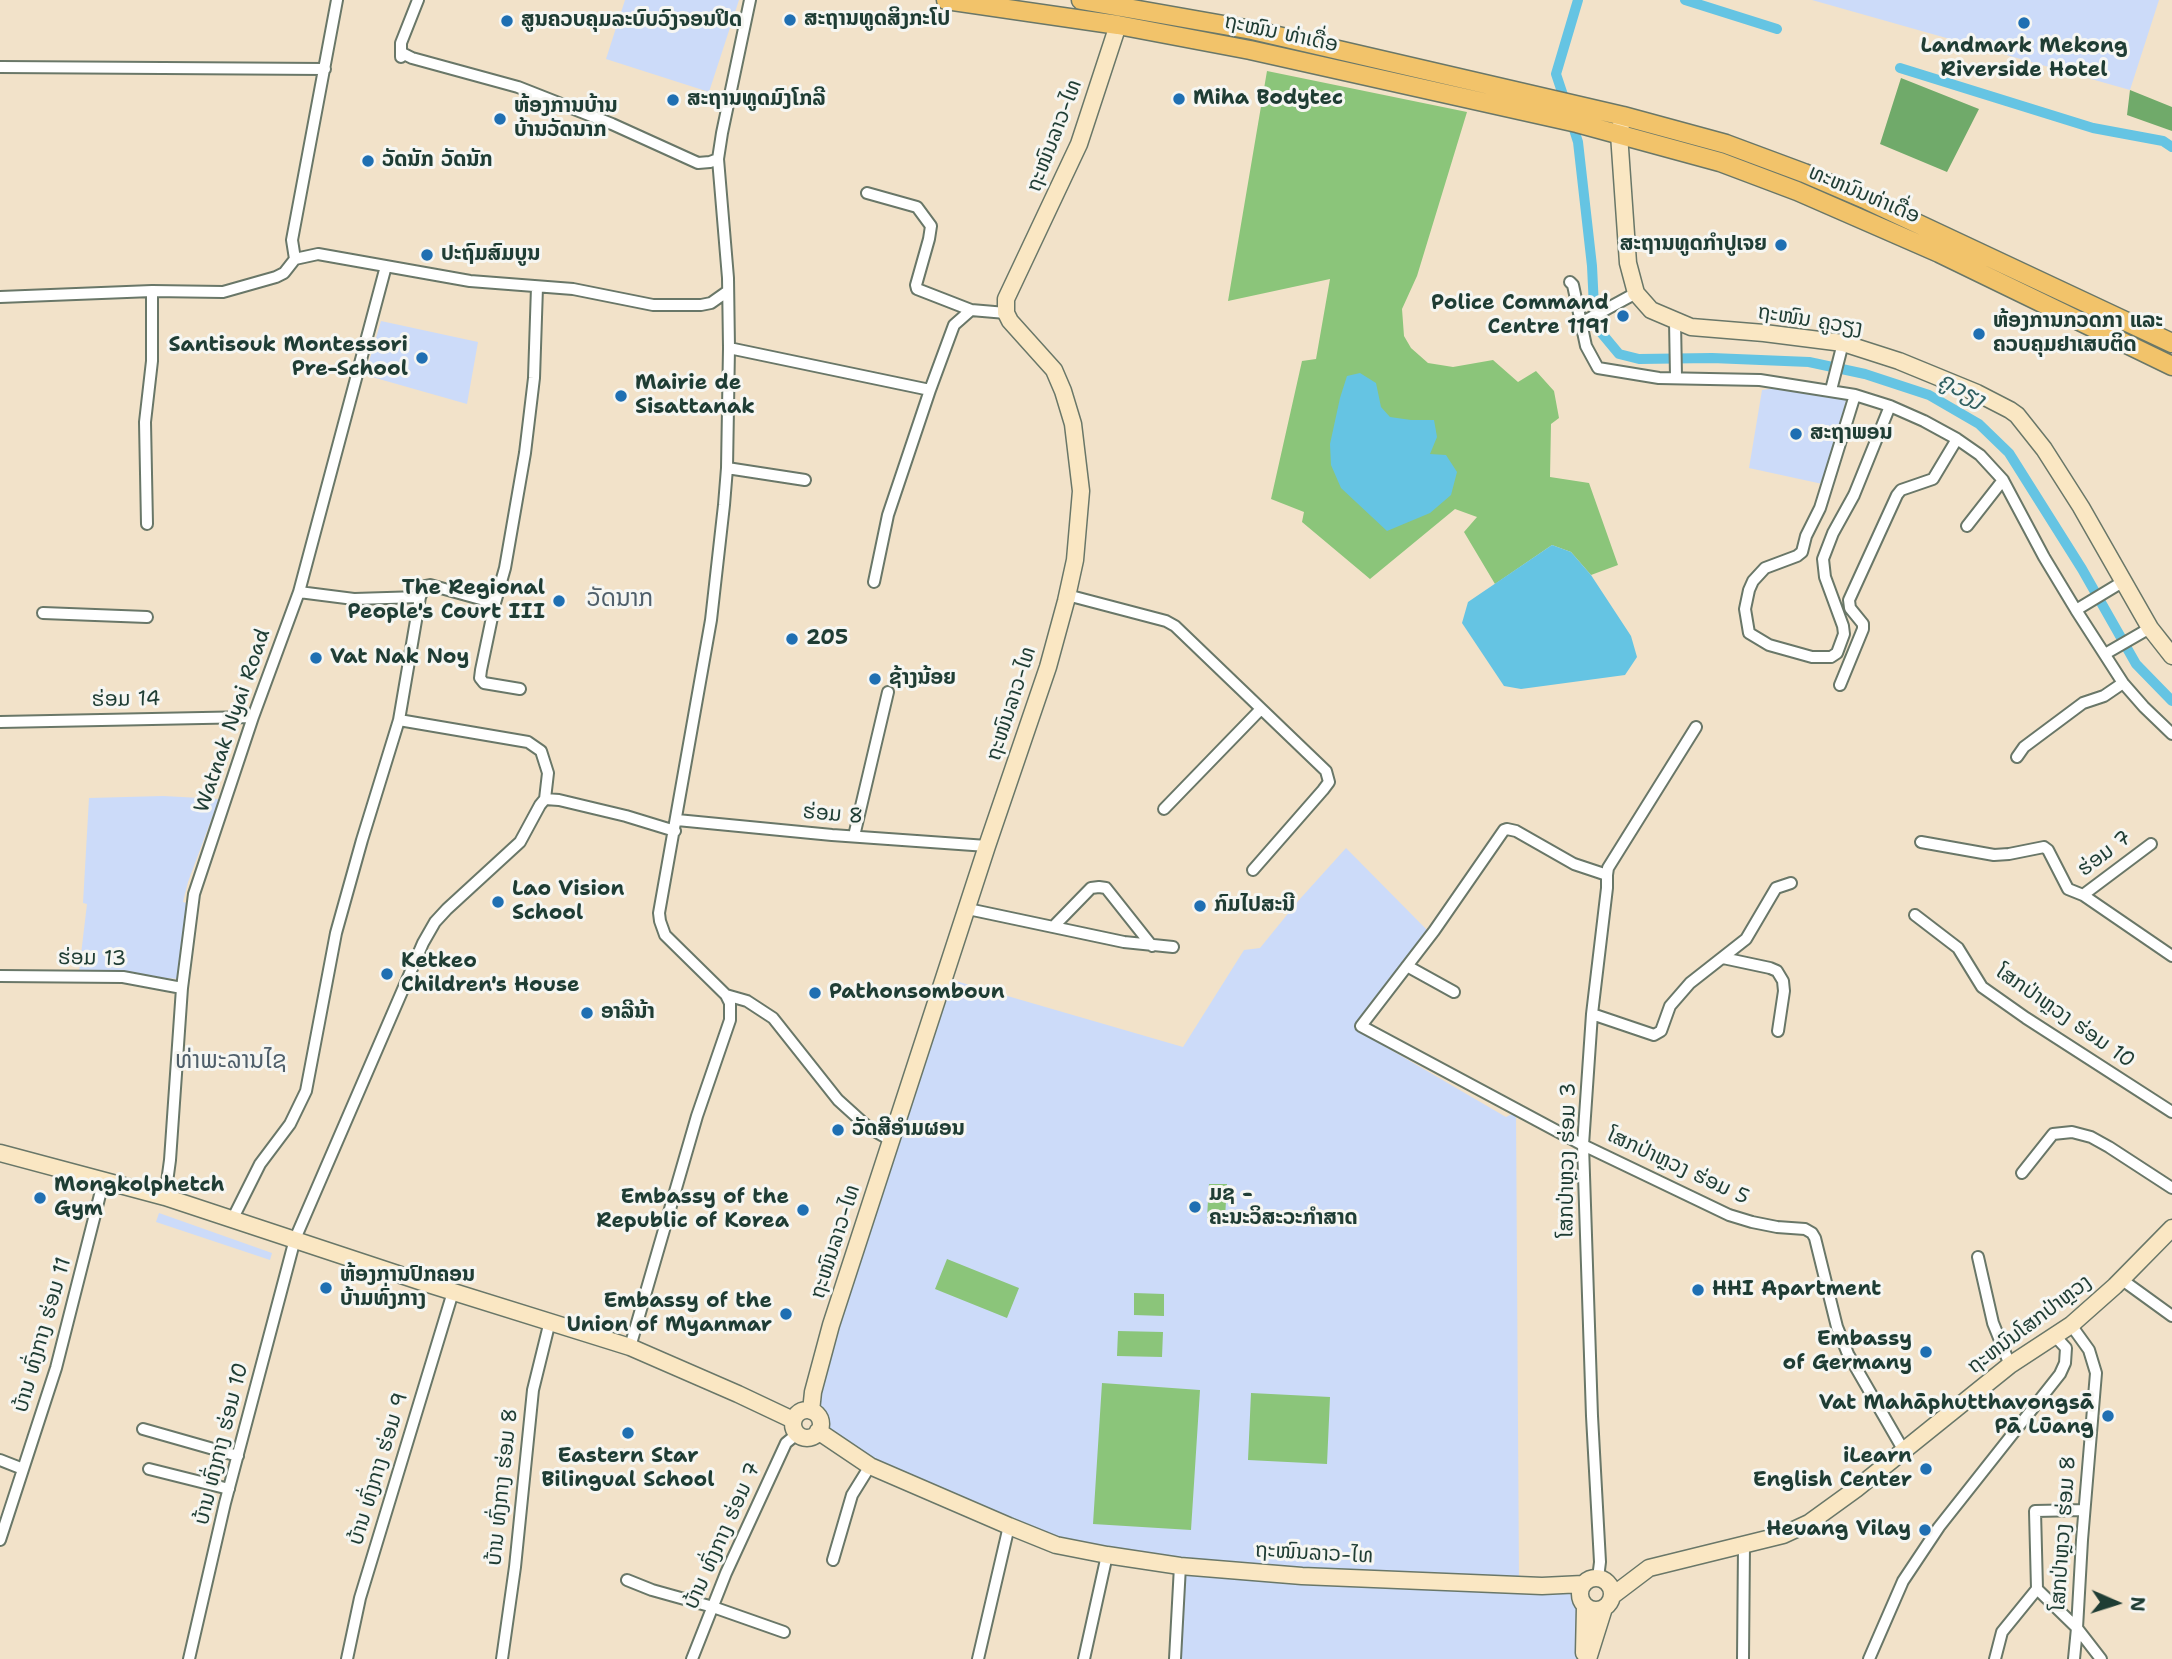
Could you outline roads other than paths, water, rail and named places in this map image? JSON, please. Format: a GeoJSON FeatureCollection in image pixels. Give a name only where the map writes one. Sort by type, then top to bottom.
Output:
{"type":"FeatureCollection","features":[{"type":"Feature","properties":{"kind":"main road","name":"ຖະໝົນ ທ່າເດື່ອ"},"geometry":{"type":"LineString","coordinates":[[946,0],[1118,25],[1250,50],[1521,111]]}},
{"type":"Feature","properties":{"kind":"main road","name":"ຖະໝົນ ທ່າເດື່ອ"},"geometry":{"type":"LineString","coordinates":[[1081,0],[1124,3],[1528,94]]}},
{"type":"Feature","properties":{"kind":"main road"},"geometry":{"type":"LineString","coordinates":[[1118,25],[1124,3]]}},
{"type":"Feature","properties":{"kind":"main road","name":"ທະຫນົນທ່າເດື່ອ"},"geometry":{"type":"LineString","coordinates":[[1528,94],[1619,134],[1720,162],[1797,191],[1939,253],[2172,366]]}},
{"type":"Feature","properties":{"kind":"main road","name":"ທະຫນົນທ່າເດື່ອ"},"geometry":{"type":"LineString","coordinates":[[1521,111],[1623,116],[1726,144],[1804,173],[1963,244],[2172,343]]}},
{"type":"Feature","properties":{"kind":"street"},"geometry":{"type":"LineString","coordinates":[[295,259],[292,240],[337,0]]}},
{"type":"Feature","properties":{"kind":"street"},"geometry":{"type":"LineString","coordinates":[[418,0],[401,43],[401,56],[518,87],[612,124],[698,163],[718,159]]}},
{"type":"Feature","properties":{"kind":"street"},"geometry":{"type":"LineString","coordinates":[[630,1347],[697,1116],[730,1020],[730,1003],[726,995],[665,936],[659,913],[711,620],[727,468],[730,348],[718,159],[750,0]]}},
{"type":"Feature","properties":{"kind":"street","name":"ຖະໜົນລາວ-ໄທ"},"geometry":{"type":"LineString","coordinates":[[811,1411],[813,1392],[831,1325],[1048,667],[1067,595],[1074,560],[1081,491],[1073,424],[1054,370],[1010,321],[1006,313],[1006,299],[1079,144],[1118,25]]}},
{"type":"Feature","properties":{"kind":"street"},"geometry":{"type":"LineString","coordinates":[[0,67],[325,69]]}},
{"type":"Feature","properties":{"kind":"street"},"geometry":{"type":"LineString","coordinates":[[1581,323],[1636,293],[1628,263],[1619,134],[1623,116]]}},
{"type":"Feature","properties":{"kind":"street"},"geometry":{"type":"LineString","coordinates":[[867,193],[917,206],[930,226],[931,232],[917,289],[971,310],[1006,313]]}},
{"type":"Feature","properties":{"kind":"street"},"geometry":{"type":"LineString","coordinates":[[0,298],[152,291],[223,292],[276,277],[284,273],[295,259],[318,254],[346,253],[386,267],[470,281],[573,289],[653,305],[689,307],[711,303],[728,291]]}},
{"type":"Feature","properties":{"kind":"street","name":"Watnak Nyai Road"},"geometry":{"type":"LineString","coordinates":[[165,1197],[182,988],[194,894],[253,717],[299,592],[386,267]]}},
{"type":"Feature","properties":{"kind":"street"},"geometry":{"type":"LineString","coordinates":[[1570,282],[1573,285],[1586,346],[1598,368],[1659,378],[1676,373],[1831,388],[1890,406],[1957,439],[1980,456],[2003,480],[2108,652],[2123,683],[2172,734]]}},
{"type":"Feature","properties":{"kind":"street"},"geometry":{"type":"LineString","coordinates":[[520,689],[484,683],[480,678],[505,568],[525,453],[534,378],[537,287]]}},
{"type":"Feature","properties":{"kind":"street"},"geometry":{"type":"LineString","coordinates":[[147,524],[145,422],[152,361],[152,291]]}},
{"type":"Feature","properties":{"kind":"street","name":"ຖະໜົນ ຄູວຽງ"},"geometry":{"type":"LineString","coordinates":[[1636,293],[1651,310],[1675,327],[1764,333],[1899,361],[1977,393],[2017,415],[2044,449],[2146,630],[2172,656]]}},
{"type":"Feature","properties":{"kind":"street"},"geometry":{"type":"LineString","coordinates":[[874,582],[888,515],[930,390],[954,325],[971,310]]}},
{"type":"Feature","properties":{"kind":"street"},"geometry":{"type":"LineString","coordinates":[[1675,327],[1676,373]]}},
{"type":"Feature","properties":{"kind":"street"},"geometry":{"type":"LineString","coordinates":[[730,348],[930,390]]}},
{"type":"Feature","properties":{"kind":"street"},"geometry":{"type":"LineString","coordinates":[[1831,388],[1841,350]]}},
{"type":"Feature","properties":{"kind":"street"},"geometry":{"type":"LineString","coordinates":[[1855,395],[1820,508],[1802,552],[1765,568],[1749,590],[1745,609],[1749,633],[1769,645],[1812,657],[1831,657],[1838,653],[1844,634],[1843,626],[1825,577],[1824,559],[1833,533],[1854,495],[1890,406]]}},
{"type":"Feature","properties":{"kind":"street"},"geometry":{"type":"LineString","coordinates":[[1840,685],[1863,629],[1863,624],[1850,608],[1849,600],[1897,495],[1901,490],[1933,479],[1957,439]]}},
{"type":"Feature","properties":{"kind":"street"},"geometry":{"type":"LineString","coordinates":[[727,468],[805,480]]}},
{"type":"Feature","properties":{"kind":"street"},"geometry":{"type":"LineString","coordinates":[[1967,526],[2003,480]]}},
{"type":"Feature","properties":{"kind":"street"},"geometry":{"type":"LineString","coordinates":[[2079,608],[2121,582]]}},
{"type":"Feature","properties":{"kind":"street"},"geometry":{"type":"LineString","coordinates":[[233,1218],[260,1164],[290,1124],[306,1091],[336,933],[399,720],[420,597],[425,586],[430,585],[495,603]]}},
{"type":"Feature","properties":{"kind":"street"},"geometry":{"type":"LineString","coordinates":[[299,592],[354,599],[420,597]]}},
{"type":"Feature","properties":{"kind":"street"},"geometry":{"type":"LineString","coordinates":[[1067,595],[1166,621],[1175,626],[1326,771],[1329,782],[1253,870]]}},
{"type":"Feature","properties":{"kind":"street"},"geometry":{"type":"LineString","coordinates":[[43,613],[147,617]]}},
{"type":"Feature","properties":{"kind":"street"},"geometry":{"type":"LineString","coordinates":[[2108,652],[2146,630]]}},
{"type":"Feature","properties":{"kind":"street"},"geometry":{"type":"LineString","coordinates":[[2017,757],[2024,747],[2083,703],[2104,696],[2123,683]]}},
{"type":"Feature","properties":{"kind":"street"},"geometry":{"type":"LineString","coordinates":[[854,836],[888,692]]}},
{"type":"Feature","properties":{"kind":"street"},"geometry":{"type":"LineString","coordinates":[[1164,809],[1260,710]]}},
{"type":"Feature","properties":{"kind":"street","name":"ຮ່ອມ 14"},"geometry":{"type":"LineString","coordinates":[[0,722],[253,717]]}},
{"type":"Feature","properties":{"kind":"street"},"geometry":{"type":"LineString","coordinates":[[399,720],[528,742],[541,751],[548,772],[545,799]]}},
{"type":"Feature","properties":{"kind":"street","name":"ໂສກປ່າຫຼວງ ຮ່ອມ 3"},"geometry":{"type":"LineString","coordinates":[[1590,1589],[1600,1562],[1583,1145],[1592,1014],[1607,875],[1608,868],[1696,727]]}},
{"type":"Feature","properties":{"kind":"street","name":"ຮ່ອມ 8"},"geometry":{"type":"LineString","coordinates":[[545,799],[676,825],[987,846]]}},
{"type":"Feature","properties":{"kind":"street","name":"ບ້ານ ທົ່ງກາງ ຮ່ອມ 10"},"geometry":{"type":"LineString","coordinates":[[189,1659],[229,1489],[295,1239],[423,943],[435,922],[447,909],[520,842],[545,799]]}},
{"type":"Feature","properties":{"kind":"street"},"geometry":{"type":"LineString","coordinates":[[1583,1145],[1360,1026],[1434,931],[1503,830],[1516,831],[1574,864],[1607,875]]}},
{"type":"Feature","properties":{"kind":"street"},"geometry":{"type":"LineString","coordinates":[[1921,842],[1994,855],[2044,847],[2065,886],[2083,895],[2172,956]]}},
{"type":"Feature","properties":{"kind":"street","name":"ຮ່ອມ 7"},"geometry":{"type":"LineString","coordinates":[[2083,895],[2151,844]]}},
{"type":"Feature","properties":{"kind":"street"},"geometry":{"type":"LineString","coordinates":[[1592,1014],[1654,1035],[1661,1031],[1670,1006],[1690,983],[1746,939],[1776,888],[1791,883]]}},
{"type":"Feature","properties":{"kind":"street"},"geometry":{"type":"LineString","coordinates":[[1053,927],[1091,888],[1106,888],[1152,946]]}},
{"type":"Feature","properties":{"kind":"street"},"geometry":{"type":"LineString","coordinates":[[968,909],[1152,946],[1173,947]]}},
{"type":"Feature","properties":{"kind":"street","name":"ໂສກປ່າຫຼວງ ຮ່ອມ 10"},"geometry":{"type":"LineString","coordinates":[[1915,915],[1958,948],[1983,987],[2026,1018],[2172,1112]]}},
{"type":"Feature","properties":{"kind":"street"},"geometry":{"type":"LineString","coordinates":[[1723,958],[1777,971],[1783,981],[1784,991],[1778,1031]]}},
{"type":"Feature","properties":{"kind":"street"},"geometry":{"type":"LineString","coordinates":[[1407,966],[1454,992]]}},
{"type":"Feature","properties":{"kind":"street","name":"ຮ່ອມ 13"},"geometry":{"type":"LineString","coordinates":[[0,976],[123,977],[182,988]]}},
{"type":"Feature","properties":{"kind":"street"},"geometry":{"type":"LineString","coordinates":[[726,995],[747,1002],[773,1018],[838,1100],[869,1128],[892,1141]]}},
{"type":"Feature","properties":{"kind":"street"},"geometry":{"type":"LineString","coordinates":[[2022,1173],[2053,1134],[2073,1132],[2091,1137],[2109,1147],[2172,1188]]}},
{"type":"Feature","properties":{"kind":"street","name":"ໂສກປ່າຫຼວງ ຮ່ອມ 5"},"geometry":{"type":"LineString","coordinates":[[1583,1145],[1729,1215],[1777,1227],[1805,1229],[1812,1233],[1837,1327],[1848,1354],[1904,1451]]}},
{"type":"Feature","properties":{"kind":"street"},"geometry":{"type":"LineString","coordinates":[[0,1153],[165,1197],[630,1347],[738,1394],[795,1427],[808,1438],[818,1431],[820,1419],[811,1411],[798,1413],[795,1427]]}},
{"type":"Feature","properties":{"kind":"street","name":"ບ້ານ ທົ່ງກາງ ຮ່ອມ 11"},"geometry":{"type":"LineString","coordinates":[[0,1540],[56,1368],[104,1180]]}},
{"type":"Feature","properties":{"kind":"street","name":"ຖະຫນົນໂສກປ່າຫຼວງ"},"geometry":{"type":"LineString","coordinates":[[1608,1602],[1649,1568],[1783,1535],[1809,1523],[1841,1501],[2010,1365],[2071,1325],[2122,1279],[2172,1228]]}},
{"type":"Feature","properties":{"kind":"street"},"geometry":{"type":"LineString","coordinates":[[1978,1257],[1993,1322],[2010,1365]]}},
{"type":"Feature","properties":{"kind":"street"},"geometry":{"type":"LineString","coordinates":[[2122,1279],[2172,1316]]}},
{"type":"Feature","properties":{"kind":"street","name":"ບ້ານ ທົ່ງກາງ ຮ່ອມ 9"},"geometry":{"type":"LineString","coordinates":[[346,1659],[360,1598],[453,1292]]}},
{"type":"Feature","properties":{"kind":"street","name":"ບ້ານ ທົ່ງກາງ ຮ່ອມ 8"},"geometry":{"type":"LineString","coordinates":[[502,1659],[515,1567],[533,1390],[551,1321]]}},
{"type":"Feature","properties":{"kind":"street","name":"ໂສກປ່າຫຼວງ ຮ່ອມ 8"},"geometry":{"type":"LineString","coordinates":[[2071,1325],[2089,1350],[2096,1373],[2077,1628],[2101,1659]]}},
{"type":"Feature","properties":{"kind":"street"},"geometry":{"type":"LineString","coordinates":[[1869,1659],[1903,1581],[1939,1527],[2060,1374],[2065,1363],[2066,1348],[2054,1335]]}},
{"type":"Feature","properties":{"kind":"street","name":"ບ້ານ ທົ່ງກາງ ຮ່ອມ 7"},"geometry":{"type":"LineString","coordinates":[[692,1659],[795,1427]]}},
{"type":"Feature","properties":{"kind":"street"},"geometry":{"type":"LineString","coordinates":[[143,1429],[238,1456]]}},
{"type":"Feature","properties":{"kind":"street","name":"ຖະໜົນລາວ-ໄທ"},"geometry":{"type":"LineString","coordinates":[[818,1431],[870,1466],[1056,1545],[1180,1566],[1302,1576],[1590,1589],[1594,1611],[1608,1602]]}},
{"type":"Feature","properties":{"kind":"street"},"geometry":{"type":"LineString","coordinates":[[0,1460],[23,1469]]}},
{"type":"Feature","properties":{"kind":"street"},"geometry":{"type":"LineString","coordinates":[[833,1560],[852,1495],[870,1466]]}},
{"type":"Feature","properties":{"kind":"street"},"geometry":{"type":"LineString","coordinates":[[149,1469],[229,1489]]}},
{"type":"Feature","properties":{"kind":"street"},"geometry":{"type":"LineString","coordinates":[[1995,1659],[2002,1632],[2037,1589],[2035,1511],[2084,1510]]}},
{"type":"Feature","properties":{"kind":"street"},"geometry":{"type":"LineString","coordinates":[[978,1659],[1009,1526]]}},
{"type":"Feature","properties":{"kind":"street"},"geometry":{"type":"LineString","coordinates":[[1744,1545],[1744,1659]]}},
{"type":"Feature","properties":{"kind":"street"},"geometry":{"type":"LineString","coordinates":[[1084,1659],[1107,1555]]}},
{"type":"Feature","properties":{"kind":"street"},"geometry":{"type":"LineString","coordinates":[[1175,1659],[1180,1566]]}},
{"type":"Feature","properties":{"kind":"street"},"geometry":{"type":"LineString","coordinates":[[1590,1589],[1649,1568]]}},
{"type":"Feature","properties":{"kind":"street"},"geometry":{"type":"LineString","coordinates":[[627,1580],[784,1632]]}},
{"type":"Feature","properties":{"kind":"street"},"geometry":{"type":"LineString","coordinates":[[1586,1659],[1608,1602],[1610,1586],[1590,1589]]}},
{"type":"Feature","properties":{"kind":"street"},"geometry":{"type":"LineString","coordinates":[[1586,1659],[1590,1589]]}},
{"type":"Feature","properties":{"kind":"street"},"geometry":{"type":"LineString","coordinates":[[2037,1589],[2077,1628],[2074,1659]]}},
{"type":"Feature","properties":{"kind":"water"},"geometry":{"type":"Polygon","coordinates":[[[1360,373],[1376,383],[1381,407],[1390,417],[1434,420],[1437,437],[1430,454],[1446,455],[1457,472],[1451,495],[1430,513],[1387,531],[1341,488],[1331,465],[1330,444],[1340,398],[1347,376],[1360,373]]]}},
{"type":"Feature","properties":{"kind":"water"},"geometry":{"type":"Polygon","coordinates":[[[1552,545],[1571,552],[1591,575],[1631,636],[1637,657],[1625,675],[1521,689],[1504,686],[1462,623],[1468,602],[1552,545]]]}},
{"type":"Feature","properties":{"kind":"waterway","name":"ຄູວຽງ"},"geometry":{"type":"LineString","coordinates":[[1566,104],[1556,74],[1578,0]]}},
{"type":"Feature","properties":{"kind":"waterway"},"geometry":{"type":"LineString","coordinates":[[1685,0],[1777,29]]}},
{"type":"Feature","properties":{"kind":"waterway"},"geometry":{"type":"LineString","coordinates":[[1900,68],[2093,128],[2163,141],[2172,147]]}},
{"type":"Feature","properties":{"kind":"waterway","name":"ຄູວຽງ"},"geometry":{"type":"LineString","coordinates":[[1571,120],[1578,142],[1594,307]]}},
{"type":"Feature","properties":{"kind":"waterway","name":"ຄູວຽງ"},"geometry":{"type":"LineString","coordinates":[[1599,330],[1619,354],[1639,359],[1712,358],[1809,362],[1865,374],[1929,395],[1979,424],[2009,453],[2082,569],[2136,664],[2172,701]]}},
{"type":"Feature","properties":{"kind":"place","name":"ສະຖານທູດສິງກະໂປ"},"geometry":{"type":"Point","coordinates":[790,20]}},
{"type":"Feature","properties":{"kind":"place","name":"ສູນຄວບຄຸມລະບົບວົງຈອນປິດ"},"geometry":{"type":"Point","coordinates":[507,21]}},
{"type":"Feature","properties":{"kind":"place","name":"Landmark Mekong Riverside Hotel"},"geometry":{"type":"Point","coordinates":[2024,23]}},
{"type":"Feature","properties":{"kind":"place","name":"Miha Bodytec"},"geometry":{"type":"Point","coordinates":[1179,99]}},
{"type":"Feature","properties":{"kind":"place","name":"ສະຖານທູດມົງໂກລີ"},"geometry":{"type":"Point","coordinates":[673,100]}},
{"type":"Feature","properties":{"kind":"place","name":"ຫ້ອງການບ້ານ ບ້ານວັດນາກ"},"geometry":{"type":"Point","coordinates":[500,119]}},
{"type":"Feature","properties":{"kind":"place","name":"ວັດນັກ ວັດນັກ"},"geometry":{"type":"Point","coordinates":[368,161]}},
{"type":"Feature","properties":{"kind":"place","name":"ສະຖານທູດກຳປູເຈຍ"},"geometry":{"type":"Point","coordinates":[1781,245]}},
{"type":"Feature","properties":{"kind":"place","name":"ປະຖົມສົມບູນ"},"geometry":{"type":"Point","coordinates":[427,255]}},
{"type":"Feature","properties":{"kind":"place","name":"Police Command Centre 1191"},"geometry":{"type":"Point","coordinates":[1623,316]}},
{"type":"Feature","properties":{"kind":"place","name":"ຫ້ອງການກວດກາ ແລະ ຄວບຄຸມຢາເສບຕິດ"},"geometry":{"type":"Point","coordinates":[1979,334]}},
{"type":"Feature","properties":{"kind":"place","name":"Santisouk Montessori Pre-School"},"geometry":{"type":"Point","coordinates":[422,358]}},
{"type":"Feature","properties":{"kind":"place","name":"Mairie de Sisattanak"},"geometry":{"type":"Point","coordinates":[621,396]}},
{"type":"Feature","properties":{"kind":"place","name":"ສະຖາພອນ"},"geometry":{"type":"Point","coordinates":[1796,434]}},
{"type":"Feature","properties":{"kind":"place","name":"The Regional People's Court III"},"geometry":{"type":"Point","coordinates":[559,601]}},
{"type":"Feature","properties":{"kind":"place","name":"205"},"geometry":{"type":"Point","coordinates":[792,639]}},
{"type":"Feature","properties":{"kind":"place","name":"Vat Nak Noy"},"geometry":{"type":"Point","coordinates":[316,658]}},
{"type":"Feature","properties":{"kind":"place","name":"ຊ້າງນ້ອຍ"},"geometry":{"type":"Point","coordinates":[875,679]}},
{"type":"Feature","properties":{"kind":"place","name":"Lao Vision School"},"geometry":{"type":"Point","coordinates":[498,902]}},
{"type":"Feature","properties":{"kind":"place","name":"ກົມໄປສະນີ"},"geometry":{"type":"Point","coordinates":[1200,906]}},
{"type":"Feature","properties":{"kind":"place","name":"Ketkeo Children's House"},"geometry":{"type":"Point","coordinates":[387,974]}},
{"type":"Feature","properties":{"kind":"place","name":"Pathonsomboun"},"geometry":{"type":"Point","coordinates":[815,993]}},
{"type":"Feature","properties":{"kind":"place","name":"ອາລີນ້າ"},"geometry":{"type":"Point","coordinates":[587,1013]}},
{"type":"Feature","properties":{"kind":"place","name":"ວັດສີອຳມຜອນ"},"geometry":{"type":"Point","coordinates":[838,1130]}},
{"type":"Feature","properties":{"kind":"place","name":"Mongkolphetch Gym"},"geometry":{"type":"Point","coordinates":[40,1198]}},
{"type":"Feature","properties":{"kind":"place","name":"ມຊ - ຄະນະວິສະວະກຳສາດ"},"geometry":{"type":"Point","coordinates":[1195,1207]}},
{"type":"Feature","properties":{"kind":"place","name":"Embassy of the Republic of Korea"},"geometry":{"type":"Point","coordinates":[803,1210]}},
{"type":"Feature","properties":{"kind":"place","name":"ຫ້ອງການປົກຄອນ ບ້າມທົ່ງກາງ"},"geometry":{"type":"Point","coordinates":[326,1288]}},
{"type":"Feature","properties":{"kind":"place","name":"HHI Apartment"},"geometry":{"type":"Point","coordinates":[1698,1290]}},
{"type":"Feature","properties":{"kind":"place","name":"Embassy of the Union of Myanmar"},"geometry":{"type":"Point","coordinates":[786,1314]}},
{"type":"Feature","properties":{"kind":"place","name":"Embassy of Germany"},"geometry":{"type":"Point","coordinates":[1926,1352]}},
{"type":"Feature","properties":{"kind":"place","name":"Vat Mahāphutthavongsā Pā Lūang"},"geometry":{"type":"Point","coordinates":[2108,1416]}},
{"type":"Feature","properties":{"kind":"place","name":"Eastern Star Bilingual School"},"geometry":{"type":"Point","coordinates":[628,1433]}},
{"type":"Feature","properties":{"kind":"place","name":"iLearn English Center"},"geometry":{"type":"Point","coordinates":[1926,1469]}},
{"type":"Feature","properties":{"kind":"place","name":"Heuang Vilay"},"geometry":{"type":"Point","coordinates":[1925,1530]}},
{"type":"Feature","properties":{"kind":"district","name":"ວັດນາກ"},"geometry":{"type":"Point","coordinates":[620,600]}},
{"type":"Feature","properties":{"kind":"district","name":"ທ່າພະລານໄຊ"},"geometry":{"type":"Point","coordinates":[231,1062]}}]}
